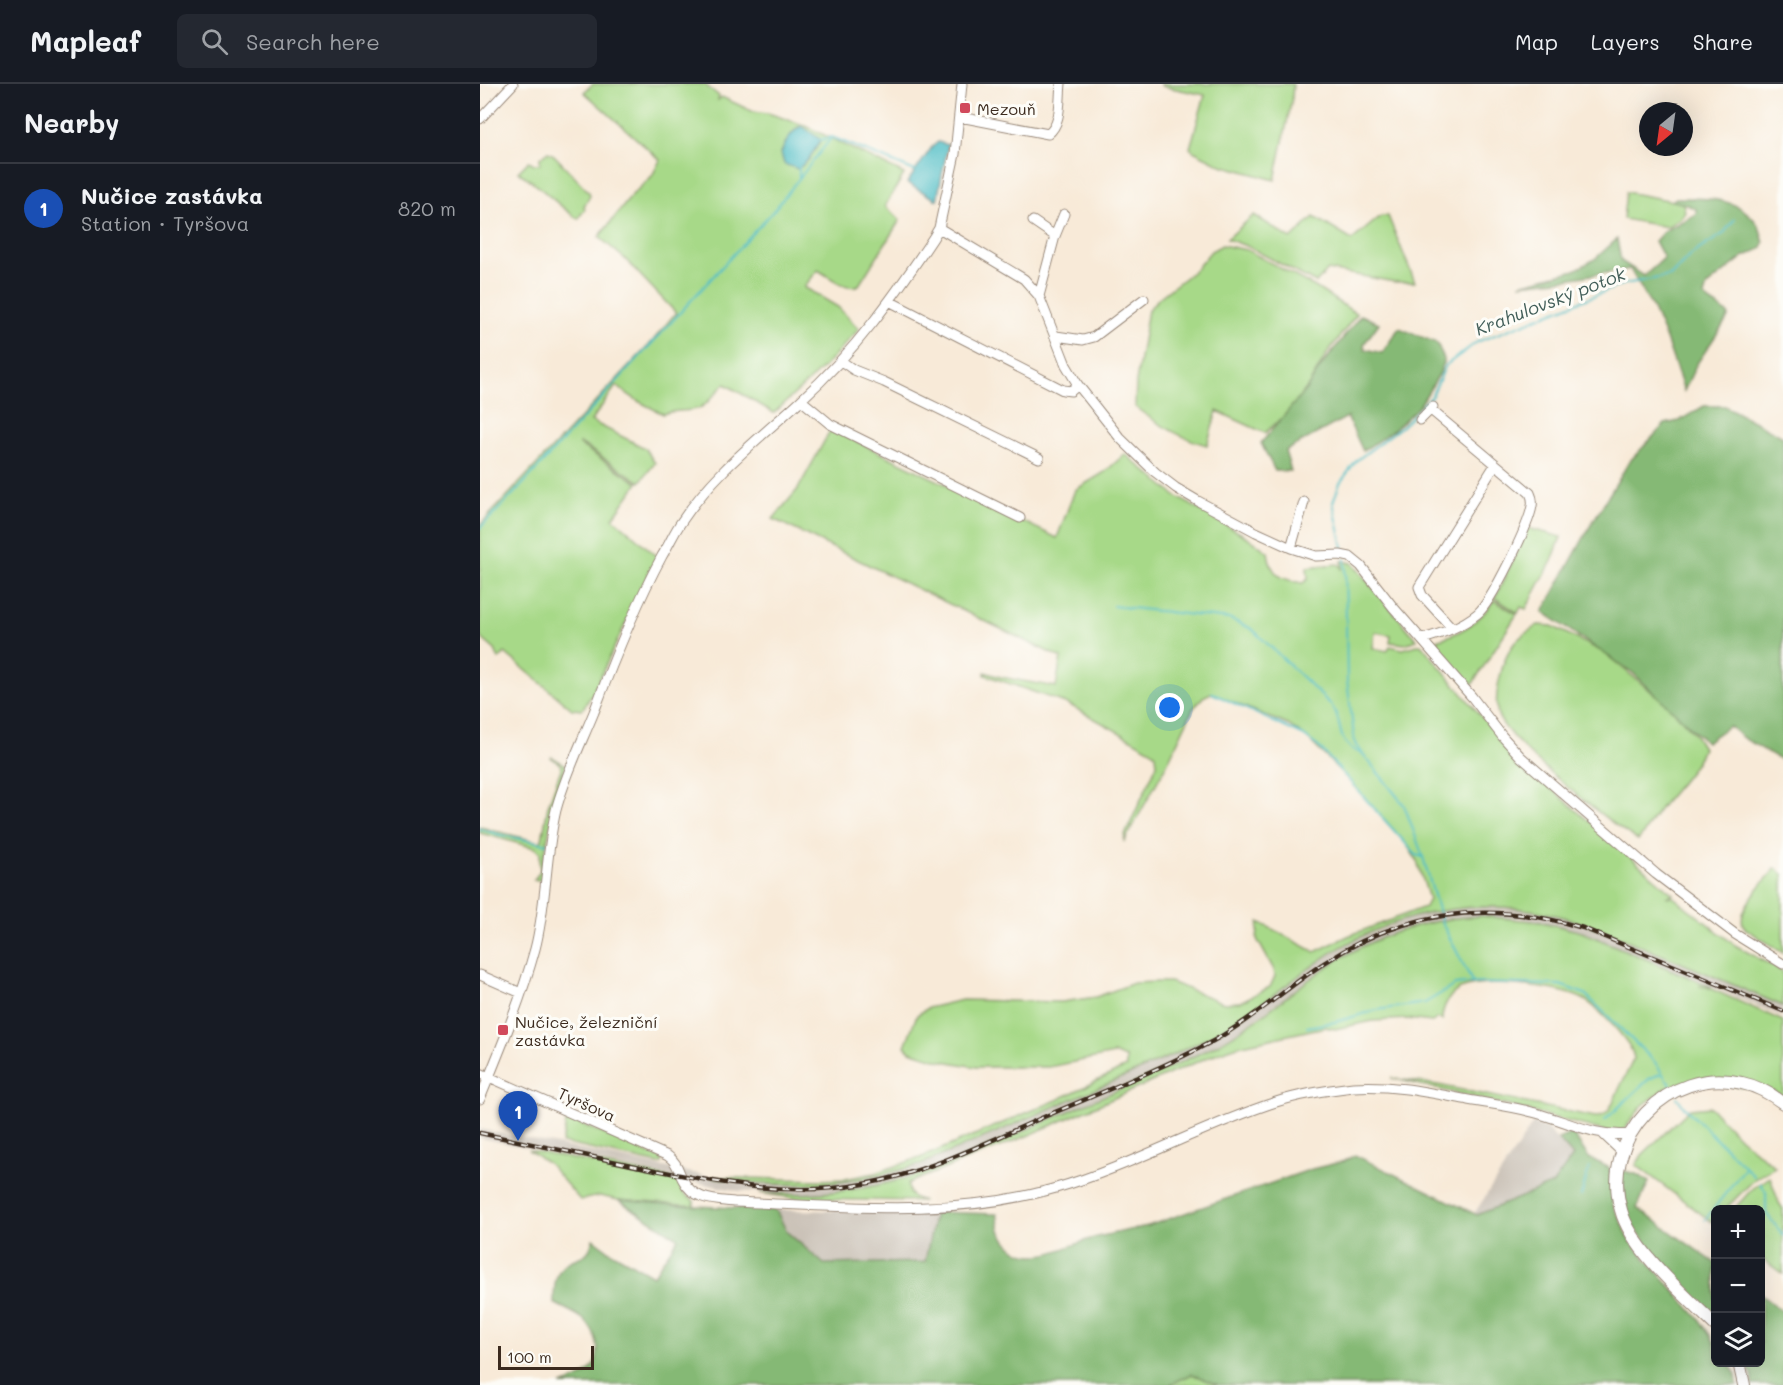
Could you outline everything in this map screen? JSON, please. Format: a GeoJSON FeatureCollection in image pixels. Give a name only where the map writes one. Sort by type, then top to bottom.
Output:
{"type":"FeatureCollection","features":[{"type":"Feature","properties":{"kind":"main road"},"geometry":{"type":"LineString","coordinates":[[1711,1321],[1645,1253],[1625,1225],[1618,1198],[1617,1174],[1621,1156],[1630,1134],[1647,1110],[1675,1091],[1712,1081],[1735,1081],[1756,1088],[1783,1103]]}},
{"type":"Feature","properties":{"kind":"main road"},"geometry":{"type":"LineString","coordinates":[[1740,1367],[1744,1385]]}},
{"type":"Feature","properties":{"kind":"street"},"geometry":{"type":"LineString","coordinates":[[480,119],[513,84]]}},
{"type":"Feature","properties":{"kind":"street"},"geometry":{"type":"LineString","coordinates":[[480,1099],[485,1075],[525,982],[541,924],[550,837],[566,780],[650,580],[681,522],[710,486],[736,458],[841,361],[865,334],[891,302],[939,228],[955,154],[962,84]]}},
{"type":"Feature","properties":{"kind":"street"},"geometry":{"type":"LineString","coordinates":[[960,117],[1048,134],[1054,130],[1058,118],[1060,84]]}},
{"type":"Feature","properties":{"kind":"street"},"geometry":{"type":"LineString","coordinates":[[1039,296],[1055,236],[1064,214]]}},
{"type":"Feature","properties":{"kind":"street"},"geometry":{"type":"LineString","coordinates":[[1034,221],[1055,236]]}},
{"type":"Feature","properties":{"kind":"street"},"geometry":{"type":"LineString","coordinates":[[939,228],[1024,279],[1039,296],[1066,365],[1078,386],[1120,438],[1155,472],[1176,488],[1256,532],[1291,548],[1316,556],[1350,557],[1361,566],[1521,757],[1656,874],[1735,934],[1783,964]]}},
{"type":"Feature","properties":{"kind":"street"},"geometry":{"type":"LineString","coordinates":[[1056,336],[1083,340],[1094,337],[1144,299]]}},
{"type":"Feature","properties":{"kind":"street"},"geometry":{"type":"LineString","coordinates":[[891,302],[1063,390],[1071,391],[1078,386]]}},
{"type":"Feature","properties":{"kind":"street"},"geometry":{"type":"LineString","coordinates":[[841,361],[854,370],[884,381],[1039,458]]}},
{"type":"Feature","properties":{"kind":"street"},"geometry":{"type":"LineString","coordinates":[[801,400],[830,424],[1020,518]]}},
{"type":"Feature","properties":{"kind":"street"},"geometry":{"type":"LineString","coordinates":[[1420,420],[1432,408],[1495,465],[1530,492],[1532,497],[1532,506],[1523,531],[1484,608],[1452,628],[1422,639]]}},
{"type":"Feature","properties":{"kind":"street"},"geometry":{"type":"LineString","coordinates":[[1452,628],[1422,594],[1419,587],[1495,465]]}},
{"type":"Feature","properties":{"kind":"street"},"geometry":{"type":"LineString","coordinates":[[1291,548],[1304,502]]}},
{"type":"Feature","properties":{"kind":"street"},"geometry":{"type":"LineString","coordinates":[[480,975],[521,993]]}},
{"type":"Feature","properties":{"kind":"street","name":"Tyršova"},"geometry":{"type":"LineString","coordinates":[[485,1075],[673,1159],[690,1191],[709,1200],[810,1205],[936,1207],[988,1203],[1057,1188],[1276,1102],[1311,1093],[1356,1087],[1389,1087],[1419,1091],[1531,1111],[1604,1135]]}},
{"type":"Feature","properties":{"kind":"street"},"geometry":{"type":"LineString","coordinates":[[1604,1135],[1630,1134]]}},
{"type":"Feature","properties":{"kind":"street"},"geometry":{"type":"LineString","coordinates":[[1604,1135],[1621,1156]]}},
{"type":"Feature","properties":{"kind":"shaded area"},"geometry":{"type":"Polygon","coordinates":[[[1468,907],[1521,909],[1563,916],[1585,923],[1783,1006],[1783,1017],[1582,932],[1520,918],[1468,917],[1417,926],[1360,947],[1323,969],[1237,1032],[1196,1055],[949,1163],[887,1184],[844,1192],[803,1195],[739,1191],[480,1138],[480,1129],[712,1177],[761,1184],[824,1185],[884,1175],[945,1154],[1191,1046],[1251,1012],[1318,962],[1356,939],[1414,916],[1468,907]]]}},
{"type":"Feature","properties":{"kind":"shaded area"},"geometry":{"type":"Polygon","coordinates":[[[1533,1123],[1547,1129],[1573,1156],[1553,1184],[1477,1215],[1474,1214],[1533,1123]]]}},
{"type":"Feature","properties":{"kind":"shaded area"},"geometry":{"type":"Polygon","coordinates":[[[776,1210],[935,1212],[925,1262],[824,1264],[787,1232],[776,1210]]]}},
{"type":"Feature","properties":{"kind":"green space"},"geometry":{"type":"Polygon","coordinates":[[[593,84],[704,84],[719,96],[718,100],[722,97],[752,111],[768,113],[804,125],[904,174],[885,206],[900,220],[859,285],[843,285],[818,270],[804,287],[838,307],[859,329],[826,365],[774,413],[725,384],[701,407],[663,414],[616,386],[591,421],[645,448],[655,463],[640,482],[580,443],[638,483],[613,518],[657,556],[593,693],[582,710],[572,709],[505,653],[499,659],[495,650],[480,637],[480,525],[677,314],[625,259],[599,237],[633,194],[652,176],[660,160],[584,92],[593,84]],[[798,127],[783,149],[785,164],[798,169],[808,160],[821,140],[798,127]]]}},
{"type":"Feature","properties":{"kind":"green space"},"geometry":{"type":"Polygon","coordinates":[[[1161,84],[1293,84],[1275,180],[1221,165],[1193,151],[1190,148],[1205,95],[1161,84]]]}},
{"type":"Feature","properties":{"kind":"green space"},"geometry":{"type":"Polygon","coordinates":[[[548,152],[554,155],[589,192],[590,196],[584,206],[585,209],[578,219],[518,172],[529,161],[540,164],[540,158],[548,152]]]}},
{"type":"Feature","properties":{"kind":"green space"},"geometry":{"type":"Polygon","coordinates":[[[1626,192],[1683,203],[1685,212],[1681,218],[1667,227],[1623,219],[1626,192]]]}},
{"type":"Feature","properties":{"kind":"green space"},"geometry":{"type":"Polygon","coordinates":[[[1676,198],[1710,199],[1741,209],[1758,225],[1764,243],[1761,249],[1743,257],[1707,286],[1704,296],[1729,316],[1696,365],[1684,391],[1652,307],[1630,269],[1520,284],[1575,270],[1595,259],[1617,239],[1621,261],[1644,276],[1664,258],[1655,241],[1664,231],[1696,214],[1696,209],[1672,201],[1676,198]]]}},
{"type":"Feature","properties":{"kind":"green space"},"geometry":{"type":"Polygon","coordinates":[[[1254,215],[1291,239],[1314,217],[1352,240],[1381,216],[1388,216],[1415,282],[1395,282],[1328,270],[1316,283],[1249,247],[1227,239],[1254,215]]]}},
{"type":"Feature","properties":{"kind":"green space"},"geometry":{"type":"Polygon","coordinates":[[[1222,245],[1247,250],[1315,287],[1357,314],[1328,352],[1307,388],[1285,415],[1265,433],[1217,411],[1207,445],[1169,429],[1135,407],[1136,382],[1148,310],[1160,297],[1195,270],[1211,251],[1222,245]]]}},
{"type":"Feature","properties":{"kind":"green space"},"geometry":{"type":"Polygon","coordinates":[[[1361,315],[1379,323],[1364,344],[1365,349],[1382,353],[1399,328],[1437,343],[1444,359],[1440,373],[1420,405],[1395,429],[1363,451],[1347,417],[1285,451],[1291,471],[1275,471],[1261,443],[1307,388],[1361,315]]]}},
{"type":"Feature","properties":{"kind":"green space"},"geometry":{"type":"Polygon","coordinates":[[[1704,406],[1725,406],[1783,437],[1783,761],[1743,738],[1729,726],[1706,742],[1633,673],[1543,612],[1629,462],[1665,424],[1679,421],[1704,406]]]}},
{"type":"Feature","properties":{"kind":"green space"},"geometry":{"type":"Polygon","coordinates":[[[831,429],[1057,538],[1075,490],[1105,472],[1125,454],[1177,497],[1247,537],[1268,552],[1272,567],[1283,578],[1303,583],[1308,579],[1307,567],[1338,564],[1342,570],[1342,561],[1352,563],[1417,640],[1405,644],[1390,642],[1391,635],[1375,632],[1373,648],[1387,651],[1390,646],[1403,649],[1421,644],[1516,758],[1673,894],[1666,897],[1672,896],[1735,945],[1783,972],[1783,1006],[1608,932],[1558,916],[1523,909],[1496,907],[1442,911],[1390,924],[1365,935],[1318,962],[1251,1011],[1209,1037],[1139,1071],[924,1163],[871,1177],[819,1184],[766,1184],[712,1177],[819,1180],[845,1179],[875,1173],[925,1156],[1057,1100],[1126,1067],[1126,1058],[1114,1054],[1049,1067],[976,1067],[938,1060],[910,1051],[905,1046],[917,1015],[928,1008],[962,1000],[1062,1002],[1096,997],[1134,983],[1157,982],[1170,982],[1224,1003],[1240,1002],[1270,987],[1275,976],[1257,939],[1259,922],[1315,952],[1348,936],[1425,907],[1429,899],[1417,861],[1407,845],[1307,738],[1288,725],[1211,693],[1203,697],[1193,709],[1167,764],[1124,842],[1125,835],[1157,764],[1156,755],[1151,750],[1068,704],[985,675],[985,672],[1056,687],[1061,658],[773,519],[798,489],[831,429]]]}},
{"type":"Feature","properties":{"kind":"green space"},"geometry":{"type":"Polygon","coordinates":[[[1528,528],[1561,537],[1552,561],[1526,609],[1521,607],[1518,613],[1495,598],[1528,528]]]}},
{"type":"Feature","properties":{"kind":"green space"},"geometry":{"type":"Polygon","coordinates":[[[1494,600],[1517,614],[1470,688],[1436,649],[1436,643],[1439,639],[1471,625],[1494,600]]]}},
{"type":"Feature","properties":{"kind":"green space"},"geometry":{"type":"Polygon","coordinates":[[[1538,625],[1552,626],[1603,652],[1669,706],[1694,733],[1703,748],[1693,767],[1638,840],[1561,782],[1520,744],[1505,728],[1498,715],[1498,689],[1505,660],[1515,642],[1538,625]]]}},
{"type":"Feature","properties":{"kind":"green space"},"geometry":{"type":"Polygon","coordinates":[[[552,757],[566,765],[548,836],[542,880],[534,880],[540,871],[540,852],[535,848],[480,833],[480,827],[539,842],[542,840],[548,806],[561,769],[560,764],[552,757]]]}},
{"type":"Feature","properties":{"kind":"green space"},"geometry":{"type":"Polygon","coordinates":[[[1776,868],[1783,874],[1783,953],[1746,929],[1743,923],[1743,915],[1751,898],[1776,868]]]}},
{"type":"Feature","properties":{"kind":"green space"},"geometry":{"type":"Polygon","coordinates":[[[1482,916],[1542,922],[1582,932],[1712,987],[1699,986],[1707,987],[1783,1021],[1783,1097],[1774,1091],[1691,1080],[1666,1088],[1642,1106],[1620,1135],[1391,1078],[1438,1085],[1595,1117],[1609,1110],[1634,1058],[1626,1041],[1599,1010],[1585,1000],[1559,991],[1507,984],[1475,985],[1458,990],[1451,996],[1445,1005],[1442,1020],[1438,1018],[1432,1022],[1407,1019],[1373,1021],[1335,1029],[1325,1027],[1220,1052],[1027,1136],[908,1183],[911,1195],[924,1201],[800,1199],[760,1193],[803,1194],[845,1191],[927,1172],[1150,1076],[1216,1045],[1258,1018],[1324,969],[1379,939],[1420,925],[1482,916]]]}},
{"type":"Feature","properties":{"kind":"green space"},"geometry":{"type":"Polygon","coordinates":[[[1710,1107],[1740,1138],[1775,1167],[1756,1178],[1729,1205],[1711,1205],[1711,1221],[1636,1165],[1642,1155],[1690,1109],[1710,1107]]]}},
{"type":"Feature","properties":{"kind":"green space"},"geometry":{"type":"Polygon","coordinates":[[[567,1118],[662,1159],[662,1163],[562,1143],[567,1118]]]}},
{"type":"Feature","properties":{"kind":"green space"},"geometry":{"type":"Polygon","coordinates":[[[1572,1133],[1589,1158],[1610,1168],[1613,1205],[1631,1242],[1700,1320],[1711,1337],[1711,1367],[1731,1367],[1736,1374],[1737,1385],[1218,1385],[1192,1374],[1169,1385],[561,1385],[587,1373],[593,1367],[598,1353],[596,1338],[583,1319],[554,1303],[555,1283],[563,1266],[585,1254],[593,1239],[653,1276],[678,1238],[618,1200],[776,1210],[787,1232],[824,1264],[925,1262],[935,1212],[997,1214],[1000,1230],[1010,1245],[1021,1252],[1033,1255],[1058,1251],[1097,1237],[1148,1226],[1312,1169],[1345,1161],[1355,1155],[1477,1215],[1553,1184],[1573,1156],[1558,1139],[1572,1133]]]}},
{"type":"Feature","properties":{"kind":"green space"},"geometry":{"type":"Polygon","coordinates":[[[528,1150],[679,1180],[683,1193],[694,1201],[694,1206],[618,1200],[600,1196],[580,1200],[549,1164],[528,1150]]]}},
{"type":"Feature","properties":{"kind":"green space"},"geometry":{"type":"Polygon","coordinates":[[[1620,1170],[1636,1174],[1649,1182],[1637,1208],[1711,1260],[1711,1315],[1674,1275],[1629,1222],[1620,1170]]]}},
{"type":"Feature","properties":{"kind":"green space"},"geometry":{"type":"Polygon","coordinates":[[[1770,1177],[1783,1209],[1783,1274],[1765,1261],[1765,1205],[1738,1205],[1752,1189],[1770,1177]]]}},
{"type":"Feature","properties":{"kind":"green space"},"geometry":{"type":"Polygon","coordinates":[[[1765,1298],[1783,1312],[1783,1385],[1752,1385],[1752,1375],[1747,1367],[1765,1367],[1765,1298]]]}},
{"type":"Feature","properties":{"kind":"green space"},"geometry":{"type":"Polygon","coordinates":[[[1192,1374],[1218,1385],[1169,1385],[1192,1374]]]}},
{"type":"Feature","properties":{"kind":"water"},"geometry":{"type":"Polygon","coordinates":[[[802,126],[821,140],[808,160],[798,169],[784,164],[781,153],[792,134],[802,126]]]}},
{"type":"Feature","properties":{"kind":"water"},"geometry":{"type":"Polygon","coordinates":[[[938,142],[948,145],[937,200],[907,183],[938,142]]]}},
{"type":"Feature","properties":{"kind":"waterway"},"geometry":{"type":"LineString","coordinates":[[820,140],[832,137]]}},
{"type":"Feature","properties":{"kind":"waterway"},"geometry":{"type":"LineString","coordinates":[[480,528],[774,210],[832,137],[915,171]]}},
{"type":"Feature","properties":{"kind":"waterway"},"geometry":{"type":"LineString","coordinates":[[799,166],[799,179]]}},
{"type":"Feature","properties":{"kind":"waterway","name":"Krahulovský potok"},"geometry":{"type":"LineString","coordinates":[[1344,552],[1333,502],[1340,483],[1357,460],[1401,427],[1421,408],[1432,395],[1446,365],[1477,342],[1624,284],[1670,276],[1692,254],[1723,234],[1735,219]]}},
{"type":"Feature","properties":{"kind":"waterway","name":"Krahulovský potok"},"geometry":{"type":"LineString","coordinates":[[1345,559],[1347,680],[1355,744],[1404,805],[1423,857],[1442,923],[1473,983],[1560,985],[1585,994],[1654,1061],[1673,1089]]}},
{"type":"Feature","properties":{"kind":"waterway"},"geometry":{"type":"LineString","coordinates":[[1113,606],[1230,619],[1252,629],[1331,705],[1346,744],[1361,753]]}},
{"type":"Feature","properties":{"kind":"waterway"},"geometry":{"type":"LineString","coordinates":[[1212,693],[1304,736],[1320,748],[1416,855],[1423,857]]}},
{"type":"Feature","properties":{"kind":"waterway"},"geometry":{"type":"LineString","coordinates":[[480,829],[548,844]]}},
{"type":"Feature","properties":{"kind":"waterway"},"geometry":{"type":"LineString","coordinates":[[1307,1027],[1377,1010],[1425,1003],[1455,985],[1473,983]]}},
{"type":"Feature","properties":{"kind":"waterway"},"geometry":{"type":"LineString","coordinates":[[1605,1120],[1649,1079],[1662,1073]]}},
{"type":"Feature","properties":{"kind":"waterway","name":"Krahulovský potok"},"geometry":{"type":"LineString","coordinates":[[1677,1097],[1684,1107],[1754,1176]]}},
{"type":"Feature","properties":{"kind":"waterway"},"geometry":{"type":"LineString","coordinates":[[1581,1196],[1589,1168]]}},
{"type":"Feature","properties":{"kind":"waterway"},"geometry":{"type":"LineString","coordinates":[[1705,1220],[1745,1168]]}},
{"type":"Feature","properties":{"kind":"waterway","name":"Krahulovský potok"},"geometry":{"type":"LineString","coordinates":[[1760,1183],[1766,1192],[1766,1213],[1783,1235]]}},
{"type":"Feature","properties":{"kind":"railway"},"geometry":{"type":"LineString","coordinates":[[480,1133],[664,1172],[749,1186],[778,1189],[835,1188],[888,1179],[957,1156],[1172,1062],[1228,1032],[1324,963],[1355,945],[1386,931],[1417,921],[1449,915],[1515,914],[1549,919],[1583,928],[1783,1011]]}},
{"type":"Feature","properties":{"kind":"place","name":"Mezouň"},"geometry":{"type":"Point","coordinates":[965,108]}},
{"type":"Feature","properties":{"kind":"place","name":"Nučice, železniční zastávka"},"geometry":{"type":"Point","coordinates":[503,1030]}},
{"type":"Feature","properties":{"kind":"place","name":"Nučice zastávka"},"geometry":{"type":"Point","coordinates":[518,1141]}}]}
